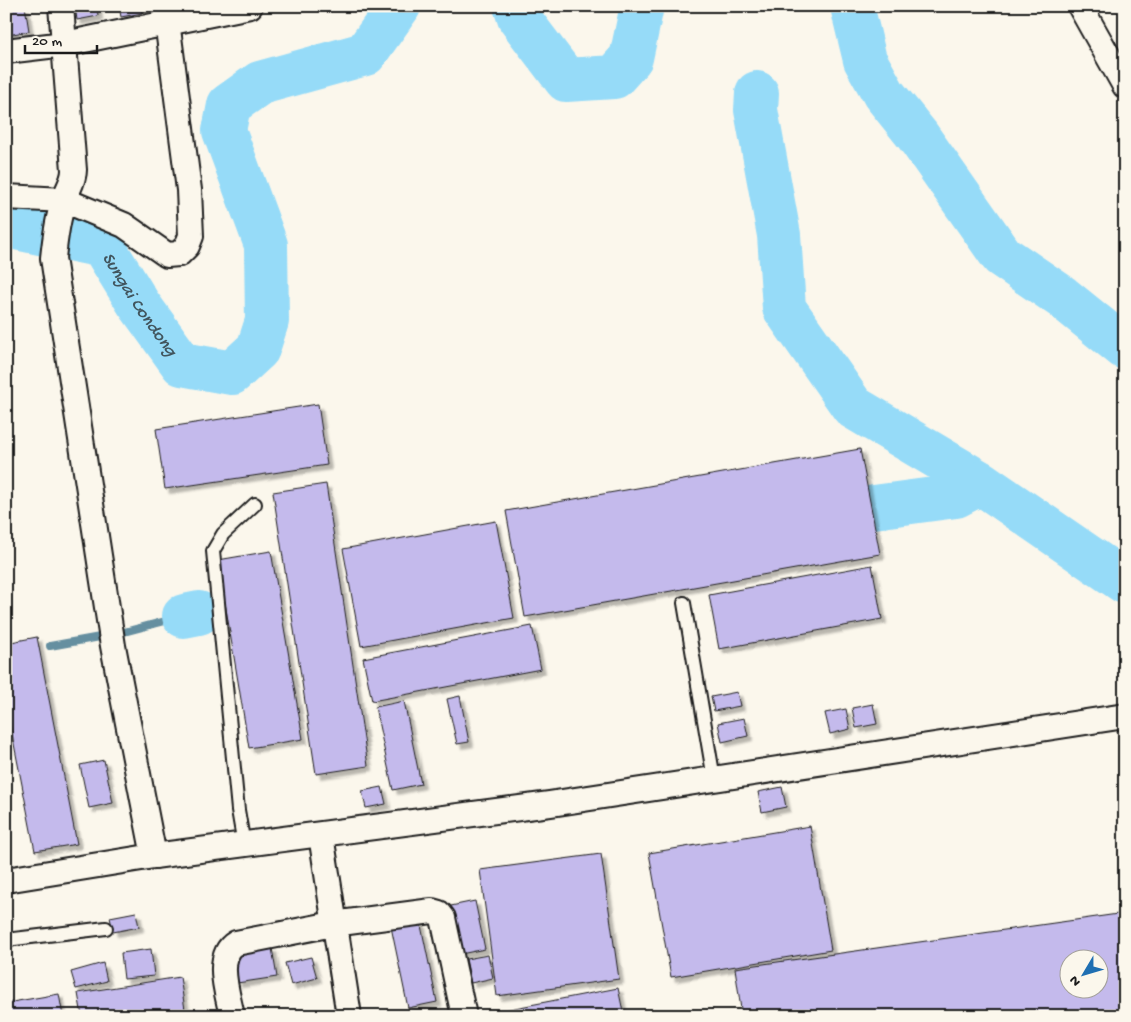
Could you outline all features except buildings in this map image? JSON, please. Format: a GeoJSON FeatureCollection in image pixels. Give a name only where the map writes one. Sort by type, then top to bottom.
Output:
{"type":"FeatureCollection","features":[{"type":"Feature","properties":{"kind":"street"},"geometry":{"type":"LineString","coordinates":[[60,6],[65,44],[74,179],[61,211],[53,258],[113,646],[154,856]]}},
{"type":"Feature","properties":{"kind":"street"},"geometry":{"type":"LineString","coordinates":[[6,51],[65,44],[166,15],[250,6]]}},
{"type":"Feature","properties":{"kind":"street"},"geometry":{"type":"LineString","coordinates":[[1080,6],[1125,86]]}},
{"type":"Feature","properties":{"kind":"street"},"geometry":{"type":"LineString","coordinates":[[6,197],[124,225],[167,255],[179,254],[187,246],[191,236],[189,190],[166,15]]}},
{"type":"Feature","properties":{"kind":"street"},"geometry":{"type":"LineString","coordinates":[[6,880],[154,856],[321,835],[714,779],[1125,716]]}},
{"type":"Feature","properties":{"kind":"street"},"geometry":{"type":"LineString","coordinates":[[321,835],[333,924],[349,1016]]}},
{"type":"Feature","properties":{"kind":"street"},"geometry":{"type":"LineString","coordinates":[[232,1016],[224,968],[230,946],[236,943],[333,924],[432,911],[439,913],[443,918],[464,1016]]}},
{"type":"Feature","properties":{"kind":"lane"},"geometry":{"type":"LineString","coordinates":[[244,845],[238,810],[213,551],[223,534],[255,504]]}},
{"type":"Feature","properties":{"kind":"lane"},"geometry":{"type":"LineString","coordinates":[[684,603],[714,779]]}},
{"type":"Feature","properties":{"kind":"lane"},"geometry":{"type":"LineString","coordinates":[[6,940],[106,928]]}},
{"type":"Feature","properties":{"kind":"waterway","name":"Sungai Condong"},"geometry":{"type":"LineString","coordinates":[[6,226],[103,246],[138,303],[182,364],[232,373],[258,349],[267,321],[266,245],[224,131],[229,105],[260,83],[365,54],[399,6]]}},
{"type":"Feature","properties":{"kind":"waterway"},"geometry":{"type":"LineString","coordinates":[[515,6],[519,18],[566,80],[614,77],[631,58],[642,6]]}},
{"type":"Feature","properties":{"kind":"waterway"},"geometry":{"type":"LineString","coordinates":[[852,6],[865,60],[884,94],[917,135],[1002,256],[1062,297],[1125,348]]}},
{"type":"Feature","properties":{"kind":"waterway"},"geometry":{"type":"LineString","coordinates":[[757,93],[756,110],[779,235],[784,308],[853,407],[981,483],[1125,582]]}},
{"type":"Feature","properties":{"kind":"waterway"},"geometry":{"type":"LineString","coordinates":[[874,507],[956,496],[981,483]]}},
{"type":"Feature","properties":{"kind":"waterway"},"geometry":{"type":"LineString","coordinates":[[184,616],[199,613]]}},
{"type":"Feature","properties":{"kind":"waterway"},"geometry":{"type":"LineString","coordinates":[[124,632],[184,616]]}},
{"type":"Feature","properties":{"kind":"waterway"},"geometry":{"type":"LineString","coordinates":[[50,646],[100,637]]}}]}
